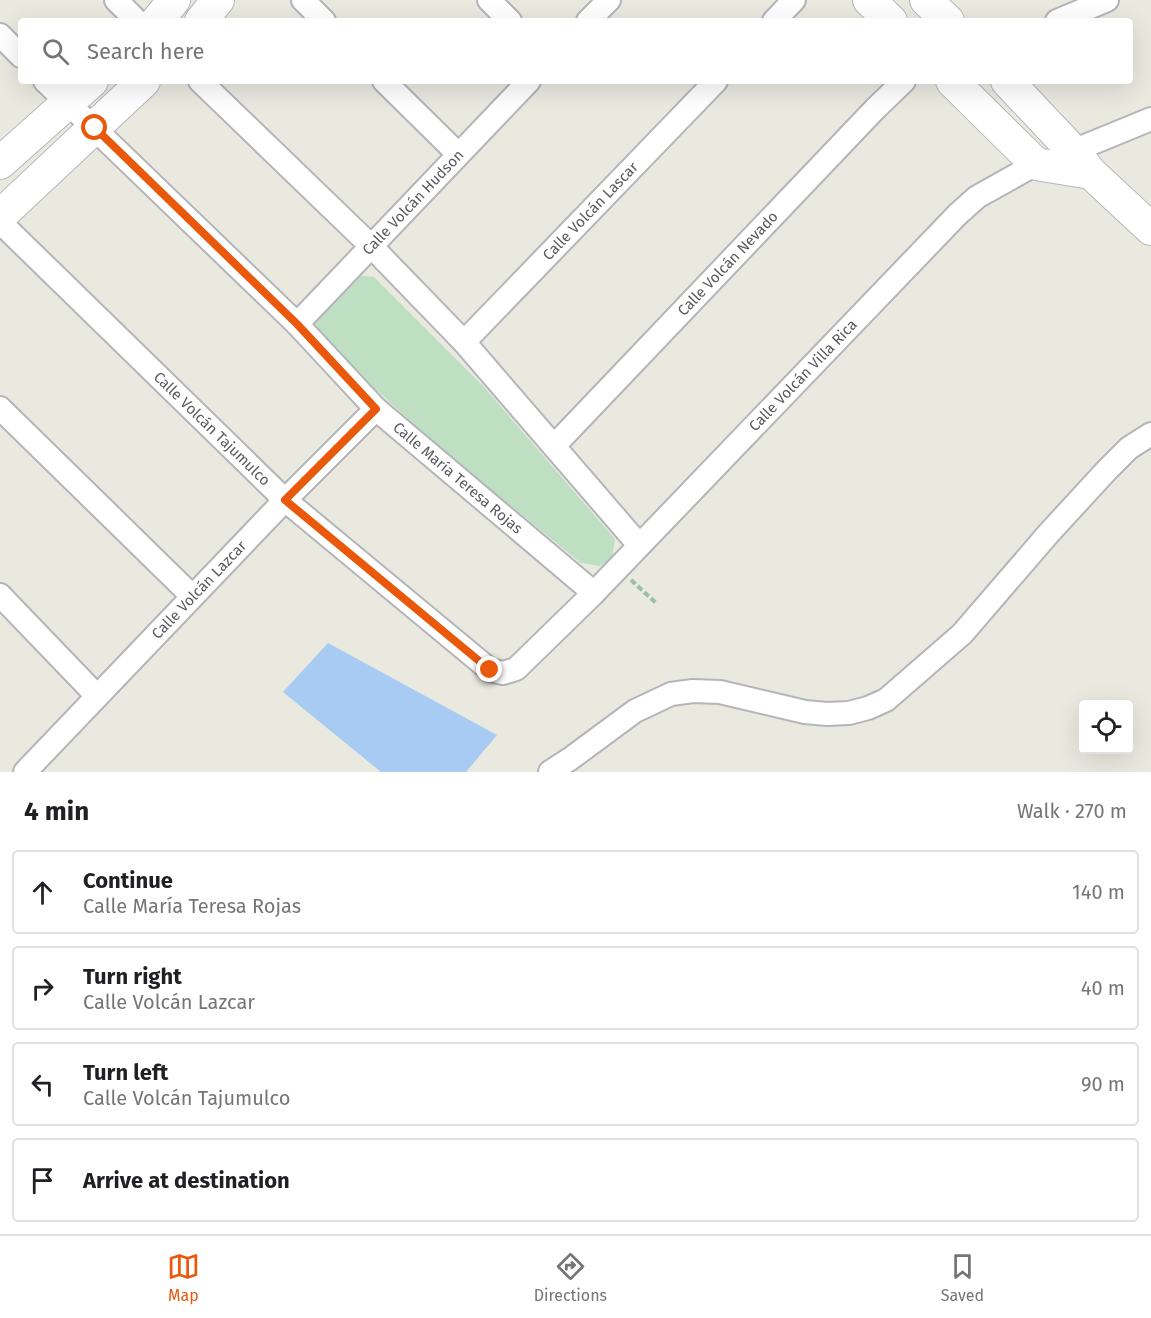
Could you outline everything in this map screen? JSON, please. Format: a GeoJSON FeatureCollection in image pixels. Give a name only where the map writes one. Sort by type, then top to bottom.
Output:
{"type":"FeatureCollection","features":[{"type":"Feature","properties":{"kind":"street"},"geometry":{"type":"LineString","coordinates":[[116,0],[134,18]]}},
{"type":"Feature","properties":{"kind":"street"},"geometry":{"type":"LineString","coordinates":[[159,18],[174,0]]}},
{"type":"Feature","properties":{"kind":"street"},"geometry":{"type":"LineString","coordinates":[[203,18],[218,0]]}},
{"type":"Feature","properties":{"kind":"street"},"geometry":{"type":"LineString","coordinates":[[303,0],[321,18]]}},
{"type":"Feature","properties":{"kind":"street"},"geometry":{"type":"LineString","coordinates":[[489,0],[507,18]]}},
{"type":"Feature","properties":{"kind":"street"},"geometry":{"type":"LineString","coordinates":[[591,18],[609,0]]}},
{"type":"Feature","properties":{"kind":"street"},"geometry":{"type":"LineString","coordinates":[[777,18],[794,0]]}},
{"type":"Feature","properties":{"kind":"street"},"geometry":{"type":"LineString","coordinates":[[869,0],[888,18]]}},
{"type":"Feature","properties":{"kind":"street"},"geometry":{"type":"LineString","coordinates":[[926,0],[945,18]]}},
{"type":"Feature","properties":{"kind":"street"},"geometry":{"type":"LineString","coordinates":[[1064,18],[1107,0]]}},
{"type":"Feature","properties":{"kind":"street"},"geometry":{"type":"LineString","coordinates":[[0,35],[18,54]]}},
{"type":"Feature","properties":{"kind":"street"},"geometry":{"type":"LineString","coordinates":[[0,163],[56,92],[82,84]]}},
{"type":"Feature","properties":{"kind":"street"},"geometry":{"type":"LineString","coordinates":[[0,216],[141,84]]}},
{"type":"Feature","properties":{"kind":"street"},"geometry":{"type":"LineString","coordinates":[[203,84],[371,246],[464,342],[639,545]]}},
{"type":"Feature","properties":{"kind":"street"},"geometry":{"type":"LineString","coordinates":[[387,84],[458,154]]}},
{"type":"Feature","properties":{"kind":"street","name":"Calle Volcán Hudson"},"geometry":{"type":"LineString","coordinates":[[297,324],[526,84]]}},
{"type":"Feature","properties":{"kind":"street","name":"Calle Volcán Lascar"},"geometry":{"type":"LineString","coordinates":[[464,342],[713,84]]}},
{"type":"Feature","properties":{"kind":"street","name":"Calle Volcán Nevado"},"geometry":{"type":"LineString","coordinates":[[554,446],[874,109],[901,84]]}},
{"type":"Feature","properties":{"kind":"street"},"geometry":{"type":"LineString","coordinates":[[955,84],[1036,164],[1082,162],[1151,119]]}},
{"type":"Feature","properties":{"kind":"street"},"geometry":{"type":"LineString","coordinates":[[1010,84],[1082,162],[1151,229]]}},
{"type":"Feature","properties":{"kind":"street","name":"Calle María Teresa Rojas"},"geometry":{"type":"LineString","coordinates":[[56,92],[297,324],[376,409],[594,592]]}},
{"type":"Feature","properties":{"kind":"street","name":"Calle Volcán Villa Rica"},"geometry":{"type":"LineString","coordinates":[[490,670],[503,673],[516,669],[594,592],[957,215],[976,197],[1036,164]]}},
{"type":"Feature","properties":{"kind":"street","name":"Calle Volcán Tajumulco"},"geometry":{"type":"LineString","coordinates":[[0,222],[285,500],[490,670]]}},
{"type":"Feature","properties":{"kind":"street"},"geometry":{"type":"LineString","coordinates":[[0,408],[192,596]]}},
{"type":"Feature","properties":{"kind":"street","name":"Calle Volcán Lazcar"},"geometry":{"type":"LineString","coordinates":[[25,772],[192,596],[376,409]]}},
{"type":"Feature","properties":{"kind":"street"},"geometry":{"type":"LineString","coordinates":[[550,772],[635,711],[671,694],[693,691],[720,693],[804,712],[827,714],[849,713],[886,700],[962,634],[1107,470],[1129,448],[1151,434]]}},
{"type":"Feature","properties":{"kind":"street"},"geometry":{"type":"LineString","coordinates":[[0,595],[98,696]]}},
{"type":"Feature","properties":{"kind":"path"},"geometry":{"type":"LineString","coordinates":[[618,567],[656,603]]}},
{"type":"Feature","properties":{"kind":"green space"},"geometry":{"type":"Polygon","coordinates":[[[356,275],[374,277],[483,386],[615,539],[612,558],[600,566],[581,563],[441,449],[317,336],[316,323],[356,275]]]}},
{"type":"Feature","properties":{"kind":"water"},"geometry":{"type":"Polygon","coordinates":[[[328,643],[497,735],[466,772],[381,772],[283,692],[328,643]]]}},
{"type":"Feature","properties":{"kind":"route"},"geometry":{"type":"LineString","coordinates":[[95,128],[297,324],[376,409],[285,500],[490,670]]}}]}
